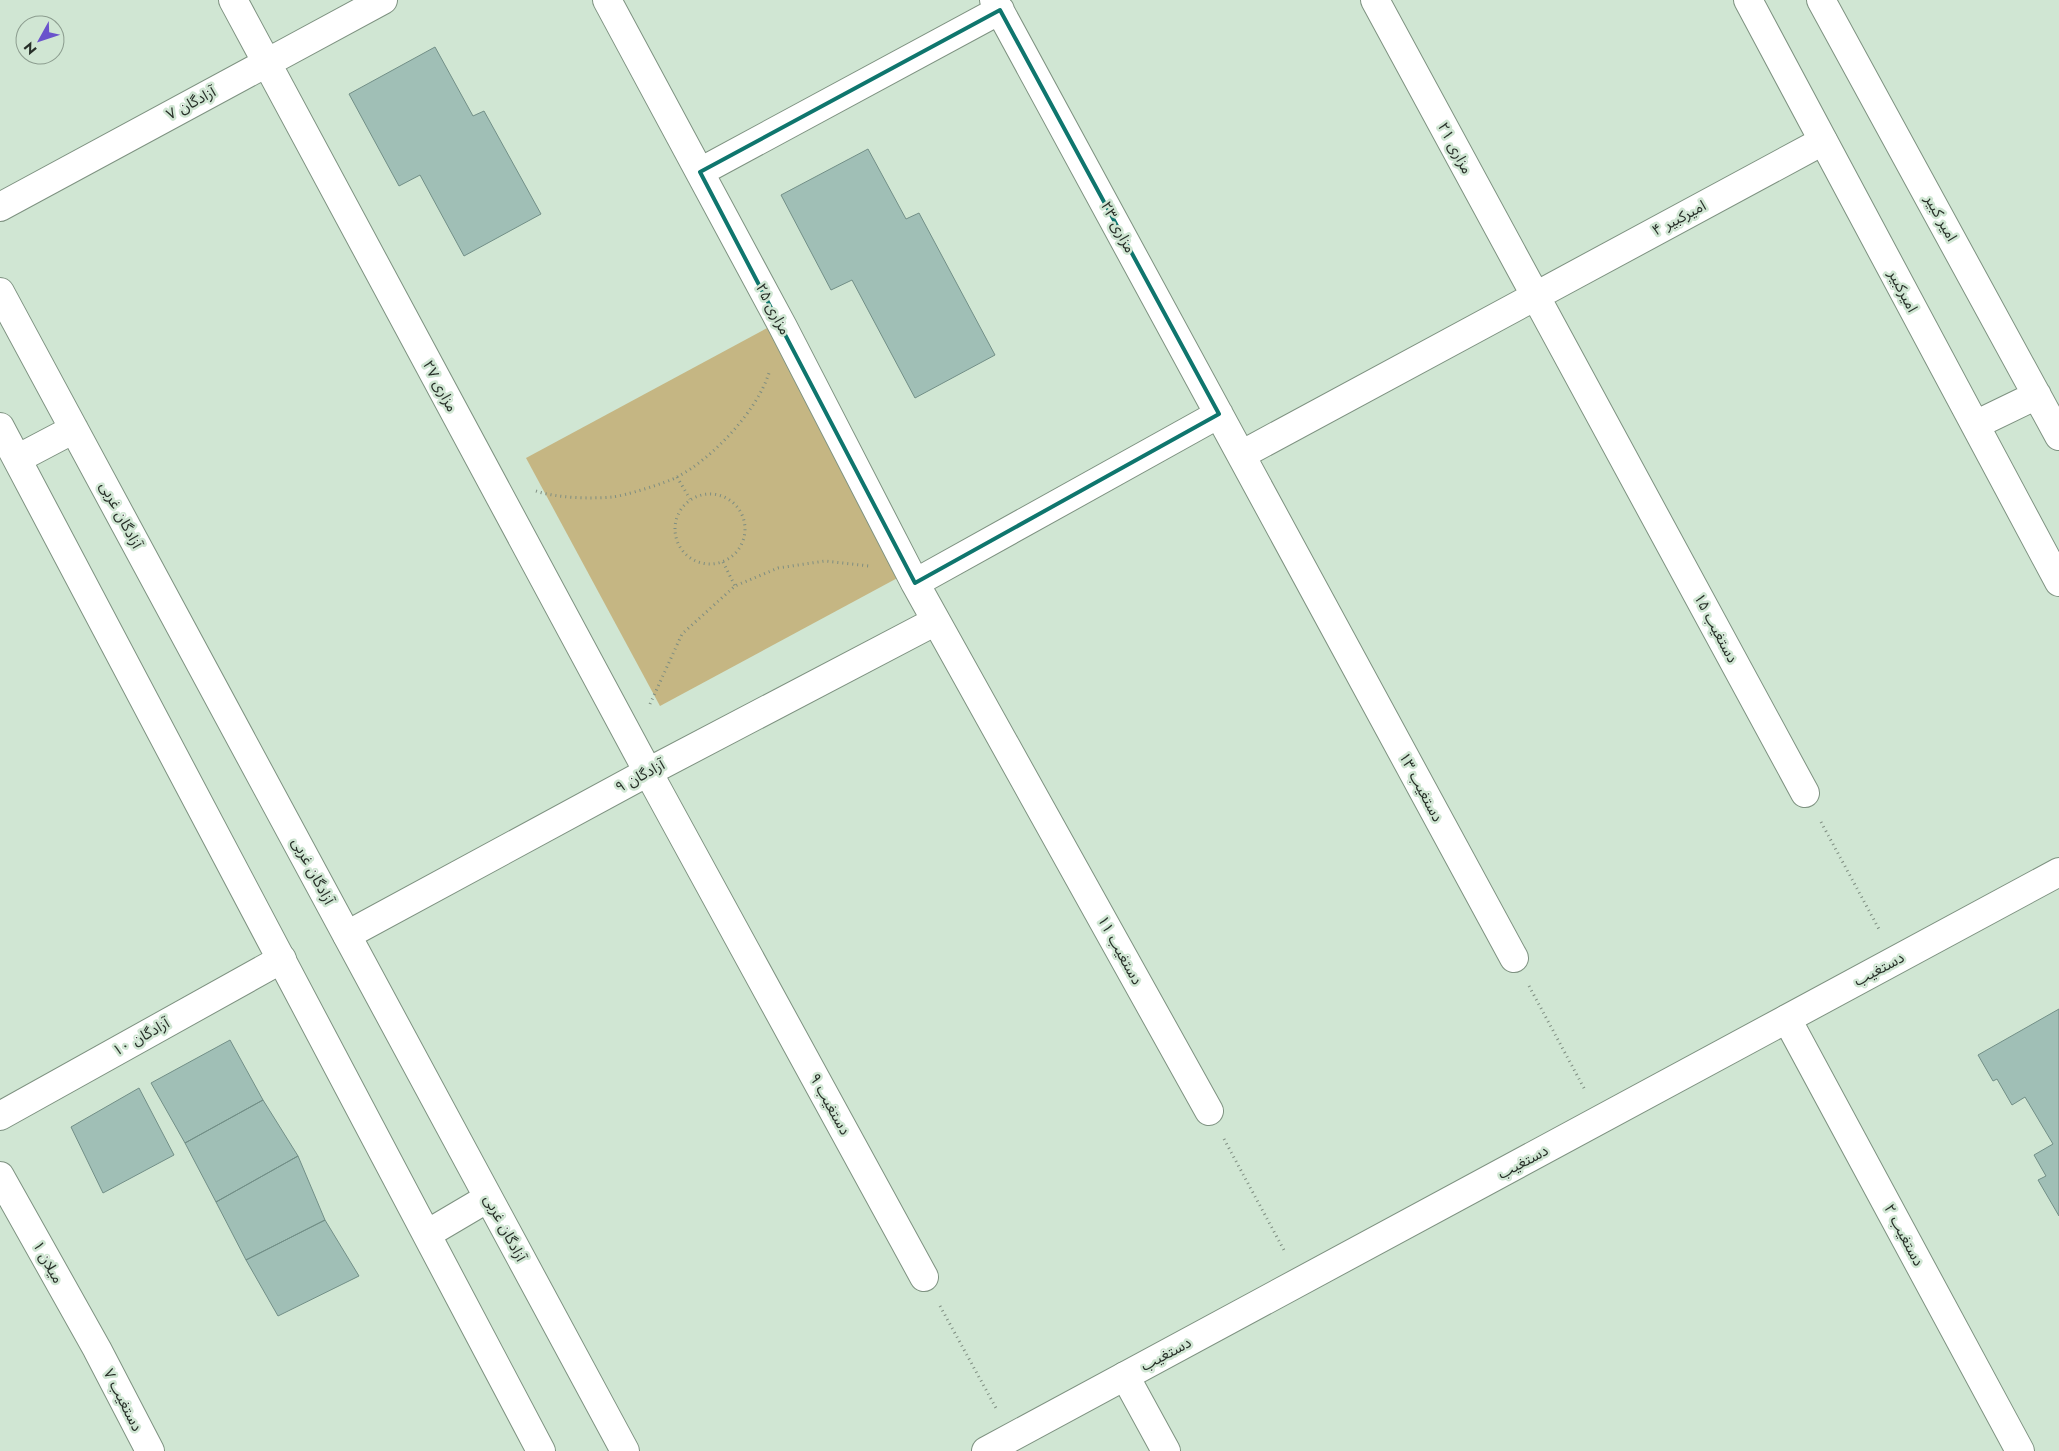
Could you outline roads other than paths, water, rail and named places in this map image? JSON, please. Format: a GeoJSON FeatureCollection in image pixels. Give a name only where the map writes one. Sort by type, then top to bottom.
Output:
{"type":"FeatureCollection","features":[{"type":"Feature","properties":{"kind":"street","name":"مزاری ۲۷"},"geometry":{"type":"LineString","coordinates":[[232,0],[648,772]]}},
{"type":"Feature","properties":{"kind":"street","name":"آزادگان ۷"},"geometry":{"type":"LineString","coordinates":[[0,206],[383,0]]}},
{"type":"Feature","properties":{"kind":"street","name":"مزاری ۲۵"},"geometry":{"type":"LineString","coordinates":[[607,0],[782,327],[915,584],[936,620]]}},
{"type":"Feature","properties":{"kind":"street","name":"مزاری ۲۱"},"geometry":{"type":"LineString","coordinates":[[1375,0],[1536,296]]}},
{"type":"Feature","properties":{"kind":"street","name":"امیرکبیر"},"geometry":{"type":"LineString","coordinates":[[1748,0],[2059,582]]}},
{"type":"Feature","properties":{"kind":"street","name":"امیر کبیر"},"geometry":{"type":"LineString","coordinates":[[1822,0],[2059,436]]}},
{"type":"Feature","properties":{"kind":"street"},"geometry":{"type":"LineString","coordinates":[[700,172],[997,5]]}},
{"type":"Feature","properties":{"kind":"street","name":"مزاری ۲۳"},"geometry":{"type":"LineString","coordinates":[[997,5],[1241,455]]}},
{"type":"Feature","properties":{"kind":"street","name":"امیرکبیر ۴"},"geometry":{"type":"LineString","coordinates":[[1241,455],[1823,141]]}},
{"type":"Feature","properties":{"kind":"street","name":"آزادگان غربی"},"geometry":{"type":"LineString","coordinates":[[0,292],[625,1451]]}},
{"type":"Feature","properties":{"kind":"street","name":"دستغیب ۱۵"},"geometry":{"type":"LineString","coordinates":[[1536,296],[1805,793]]}},
{"type":"Feature","properties":{"kind":"street"},"geometry":{"type":"LineString","coordinates":[[1975,425],[2037,395]]}},
{"type":"Feature","properties":{"kind":"street"},"geometry":{"type":"LineString","coordinates":[[915,584],[1219,414]]}},
{"type":"Feature","properties":{"kind":"street"},"geometry":{"type":"LineString","coordinates":[[0,427],[541,1451]]}},
{"type":"Feature","properties":{"kind":"street"},"geometry":{"type":"LineString","coordinates":[[17,459],[74,429]]}},
{"type":"Feature","properties":{"kind":"street","name":"دستغیب ۱۳"},"geometry":{"type":"LineString","coordinates":[[1241,455],[1514,958]]}},
{"type":"Feature","properties":{"kind":"street","name":"آزادگان ۹"},"geometry":{"type":"LineString","coordinates":[[347,935],[648,772],[936,620]]}},
{"type":"Feature","properties":{"kind":"street","name":"دستغیب ۱۱"},"geometry":{"type":"LineString","coordinates":[[936,620],[1209,1111]]}},
{"type":"Feature","properties":{"kind":"street","name":"دستغیب ۹"},"geometry":{"type":"LineString","coordinates":[[648,772],[924,1277]]}},
{"type":"Feature","properties":{"kind":"street","name":"دستغیب"},"geometry":{"type":"LineString","coordinates":[[986,1451],[2059,872]]}},
{"type":"Feature","properties":{"kind":"street","name":"آزادگان ۱۰"},"geometry":{"type":"LineString","coordinates":[[0,1116],[282,959]]}},
{"type":"Feature","properties":{"kind":"street","name":"دستغیب ۲"},"geometry":{"type":"LineString","coordinates":[[1787,1019],[2020,1451]]}},
{"type":"Feature","properties":{"kind":"street","name":"میلان ۱"},"geometry":{"type":"LineString","coordinates":[[0,1176],[97,1348]]}},
{"type":"Feature","properties":{"kind":"street"},"geometry":{"type":"LineString","coordinates":[[427,1234],[488,1198]]}},
{"type":"Feature","properties":{"kind":"street","name":"دستغیب ۷"},"geometry":{"type":"LineString","coordinates":[[97,1348],[150,1451]]}},
{"type":"Feature","properties":{"kind":"street"},"geometry":{"type":"LineString","coordinates":[[1125,1376],[1166,1451]]}}]}
